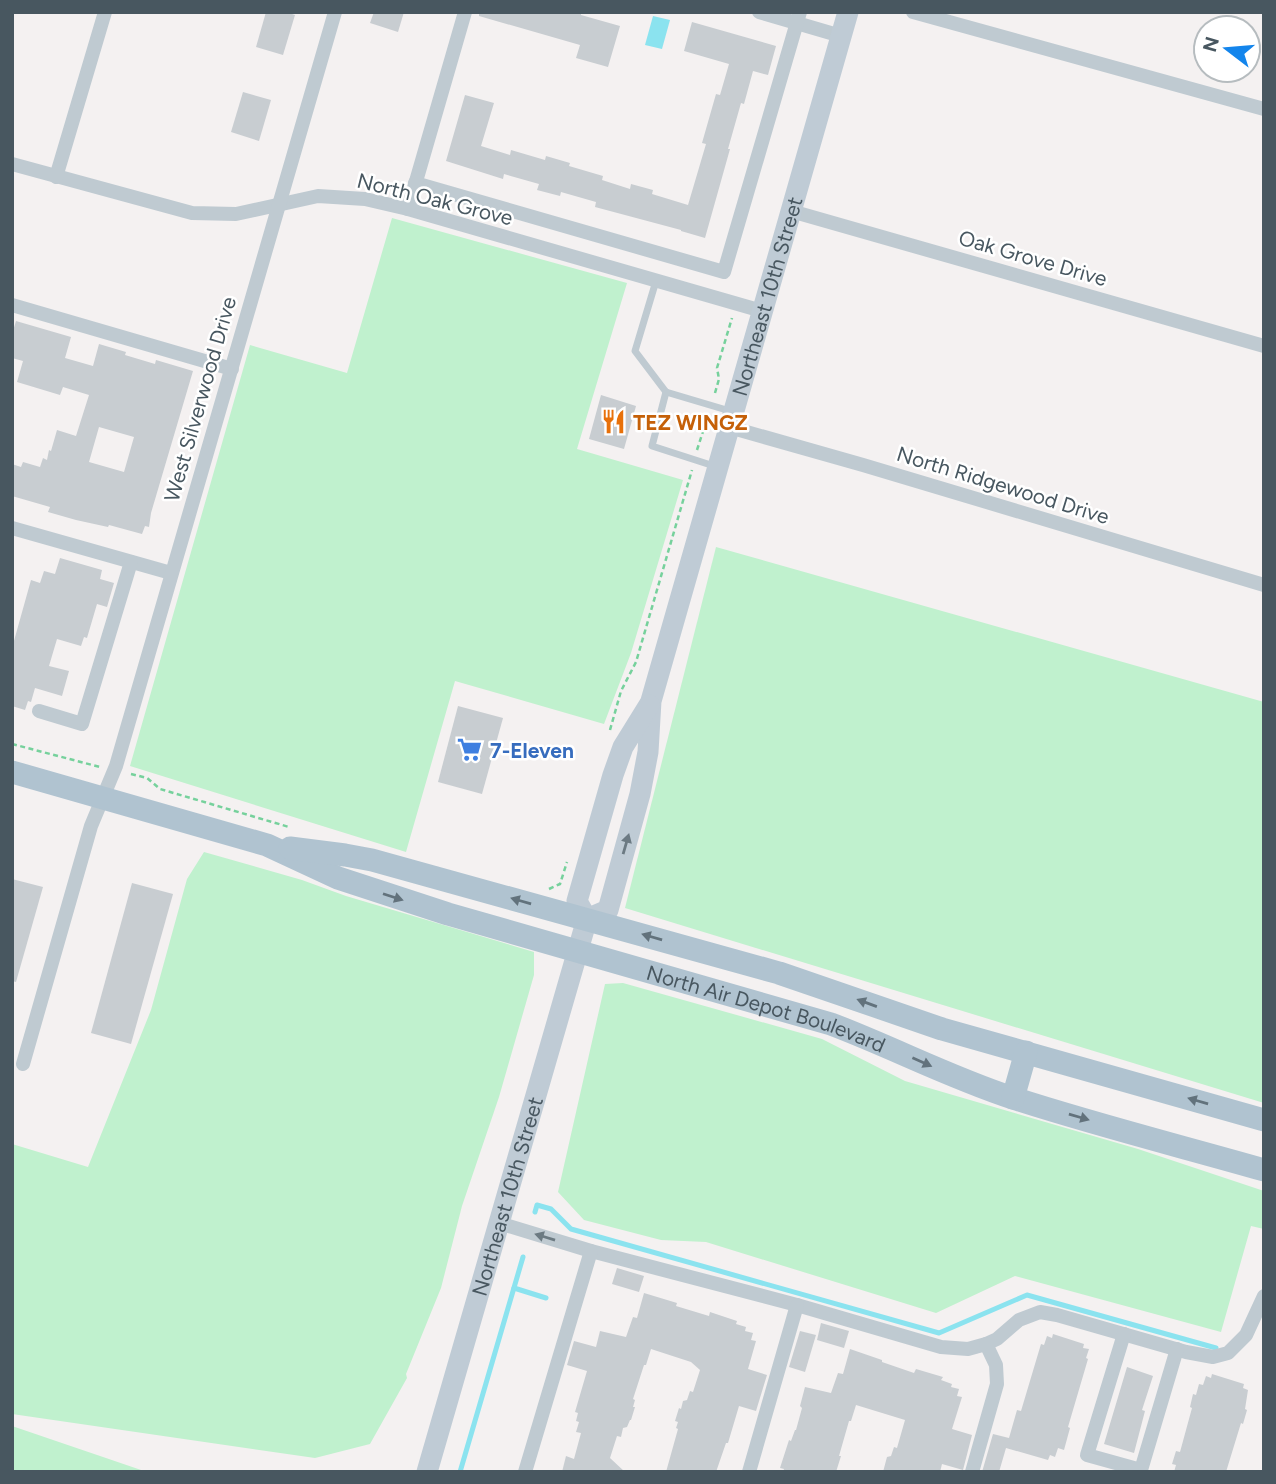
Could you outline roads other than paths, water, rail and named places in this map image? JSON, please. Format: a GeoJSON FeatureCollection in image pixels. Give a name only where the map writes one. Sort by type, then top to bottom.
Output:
{"type":"FeatureCollection","features":[{"type":"Feature","properties":{"kind":"main road","name":"Northeast 10th Street"},"geometry":{"type":"LineString","coordinates":[[587,919],[608,909],[649,752],[651,701],[848,12]]}},
{"type":"Feature","properties":{"kind":"main road","name":"Northeast 10th Street"},"geometry":{"type":"LineString","coordinates":[[427,1472],[587,919],[577,901],[613,775],[624,747],[651,701]]}},
{"type":"Feature","properties":{"kind":"main road","name":"North Air Depot Boulevard"},"geometry":{"type":"LineString","coordinates":[[12,772],[267,845],[338,878],[391,896],[831,1024],[960,1079],[1013,1098],[1264,1170]]}},
{"type":"Feature","properties":{"kind":"main road","name":"North Air Depot Boulevard"},"geometry":{"type":"LineString","coordinates":[[267,845],[372,860],[587,919],[779,973],[907,1018],[1264,1120]]}},
{"type":"Feature","properties":{"kind":"main road"},"geometry":{"type":"LineString","coordinates":[[1013,1098],[1026,1052]]}},
{"type":"Feature","properties":{"kind":"street"},"geometry":{"type":"LineString","coordinates":[[56,177],[105,12]]}},
{"type":"Feature","properties":{"kind":"street","name":"West Silverwood Drive"},"geometry":{"type":"LineString","coordinates":[[23,1065],[92,826],[114,771],[335,12]]}},
{"type":"Feature","properties":{"kind":"street"},"geometry":{"type":"LineString","coordinates":[[408,209],[465,12]]}},
{"type":"Feature","properties":{"kind":"street"},"geometry":{"type":"LineString","coordinates":[[759,12],[799,18],[841,36]]}},
{"type":"Feature","properties":{"kind":"street"},"geometry":{"type":"LineString","coordinates":[[913,12],[1264,109]]}},
{"type":"Feature","properties":{"kind":"street"},"geometry":{"type":"LineString","coordinates":[[415,183],[723,272],[799,18]]}},
{"type":"Feature","properties":{"kind":"street","name":"North Oak Grove"},"geometry":{"type":"LineString","coordinates":[[12,163],[192,213],[236,215],[318,196],[365,199],[762,311]]}},
{"type":"Feature","properties":{"kind":"street","name":"Oak Grove Drive"},"geometry":{"type":"LineString","coordinates":[[791,211],[1264,346]]}},
{"type":"Feature","properties":{"kind":"street"},"geometry":{"type":"LineString","coordinates":[[12,305],[232,369]]}},
{"type":"Feature","properties":{"kind":"street","name":"North Ridgewood Drive"},"geometry":{"type":"LineString","coordinates":[[731,419],[863,465],[1264,585]]}},
{"type":"Feature","properties":{"kind":"street"},"geometry":{"type":"LineString","coordinates":[[12,528],[171,573]]}},
{"type":"Feature","properties":{"kind":"street"},"geometry":{"type":"LineString","coordinates":[[39,711],[82,724],[131,562]]}},
{"type":"Feature","properties":{"kind":"street"},"geometry":{"type":"LineString","coordinates":[[499,1223],[590,1251],[797,1305],[941,1347],[968,1349],[986,1344],[997,1339],[1019,1320],[1040,1312],[1213,1357],[1228,1353],[1246,1335],[1264,1296]]}},
{"type":"Feature","properties":{"kind":"street"},"geometry":{"type":"LineString","coordinates":[[525,1472],[590,1251]]}},
{"type":"Feature","properties":{"kind":"street"},"geometry":{"type":"LineString","coordinates":[[748,1472],[797,1305]]}},
{"type":"Feature","properties":{"kind":"street"},"geometry":{"type":"LineString","coordinates":[[1124,1334],[1087,1455],[1141,1470],[1177,1349]]}},
{"type":"Feature","properties":{"kind":"street"},"geometry":{"type":"LineString","coordinates":[[972,1472],[997,1384],[996,1365],[986,1344]]}},
{"type":"Feature","properties":{"kind":"lane"},"geometry":{"type":"LineString","coordinates":[[656,280],[635,351],[666,392],[711,405],[731,419]]}},
{"type":"Feature","properties":{"kind":"lane"},"geometry":{"type":"LineString","coordinates":[[666,392],[652,446],[718,467]]}},
{"type":"Feature","properties":{"kind":"water"},"geometry":{"type":"Polygon","coordinates":[[[653,16],[670,20],[662,49],[645,45],[653,16]]]}},
{"type":"Feature","properties":{"kind":"waterway"},"geometry":{"type":"LineString","coordinates":[[535,1212],[537,1205],[551,1209],[571,1229],[939,1333],[1027,1295],[1216,1348]]}},
{"type":"Feature","properties":{"kind":"waterway"},"geometry":{"type":"LineString","coordinates":[[460,1472],[523,1257]]}},
{"type":"Feature","properties":{"kind":"waterway"},"geometry":{"type":"LineString","coordinates":[[514,1288],[546,1298]]}},
{"type":"Feature","properties":{"kind":"place","name":"TEZ WINGZ"},"geometry":{"type":"Point","coordinates":[613,422]}},
{"type":"Feature","properties":{"kind":"place","name":"7-Eleven"},"geometry":{"type":"Point","coordinates":[470,750]}}]}
